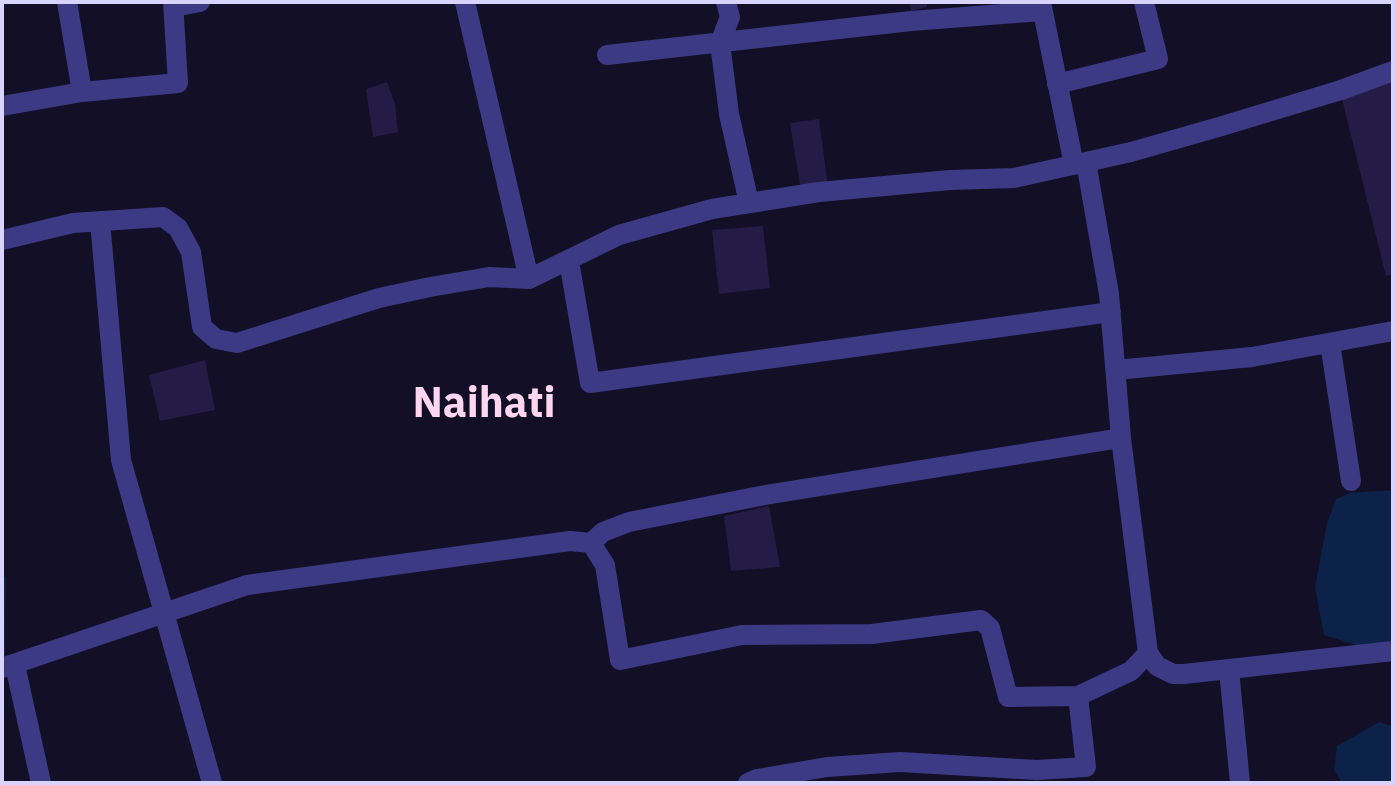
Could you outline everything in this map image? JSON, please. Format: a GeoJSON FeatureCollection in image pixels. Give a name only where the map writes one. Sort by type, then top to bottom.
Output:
{"type":"FeatureCollection","features":[{"type":"Feature","properties":{"kind":"street"},"geometry":{"type":"LineString","coordinates":[[67,2],[82,92]]}},
{"type":"Feature","properties":{"kind":"street"},"geometry":{"type":"LineString","coordinates":[[2,106],[82,92],[178,83],[173,4],[200,2]]}},
{"type":"Feature","properties":{"kind":"street"},"geometry":{"type":"LineString","coordinates":[[465,2],[529,279]]}},
{"type":"Feature","properties":{"kind":"street"},"geometry":{"type":"LineString","coordinates":[[726,2],[730,17],[720,43],[729,114],[749,203]]}},
{"type":"Feature","properties":{"kind":"street"},"geometry":{"type":"LineString","coordinates":[[1057,84],[1158,59],[1144,2]]}},
{"type":"Feature","properties":{"kind":"street"},"geometry":{"type":"LineString","coordinates":[[607,55],[1042,6],[1057,84],[1080,163],[1111,312],[1121,438],[1148,653],[1157,666],[1173,674],[1393,651]]}},
{"type":"Feature","properties":{"kind":"street"},"geometry":{"type":"LineString","coordinates":[[2,240],[73,223],[163,217],[178,228],[191,252],[202,327],[216,339],[237,343],[379,298],[489,277],[529,279],[619,235],[712,209],[834,190],[1014,178],[1237,121],[1393,71]]}},
{"type":"Feature","properties":{"kind":"street"},"geometry":{"type":"LineString","coordinates":[[100,221],[121,460],[212,783]]}},
{"type":"Feature","properties":{"kind":"street"},"geometry":{"type":"LineString","coordinates":[[569,261],[590,383],[1111,312]]}},
{"type":"Feature","properties":{"kind":"street"},"geometry":{"type":"LineString","coordinates":[[1116,370],[1252,357],[1393,331]]}},
{"type":"Feature","properties":{"kind":"street"},"geometry":{"type":"LineString","coordinates":[[1330,343],[1351,481]]}},
{"type":"Feature","properties":{"kind":"street"},"geometry":{"type":"LineString","coordinates":[[41,783],[9,667],[247,585],[570,541],[591,543],[603,532],[629,522],[765,495],[1121,438]]}},
{"type":"Feature","properties":{"kind":"street"},"geometry":{"type":"LineString","coordinates":[[591,543],[605,565],[620,660],[742,635],[872,634],[981,620],[990,628],[1008,697],[1078,696],[1131,671],[1148,653]]}},
{"type":"Feature","properties":{"kind":"street"},"geometry":{"type":"LineString","coordinates":[[1229,670],[1240,783]]}},
{"type":"Feature","properties":{"kind":"street"},"geometry":{"type":"LineString","coordinates":[[748,783],[827,767],[900,762],[1089,775],[1078,696]]}},
{"type":"Feature","properties":{"kind":"water"},"geometry":{"type":"Polygon","coordinates":[[[1393,490],[1393,643],[1365,648],[1324,635],[1315,587],[1327,523],[1336,499],[1350,493],[1393,490]]]}},
{"type":"Feature","properties":{"kind":"water"},"geometry":{"type":"Polygon","coordinates":[[[2,576],[6,577],[5,662],[2,662],[2,576]]]}},
{"type":"Feature","properties":{"kind":"water"},"geometry":{"type":"Polygon","coordinates":[[[1379,722],[1393,726],[1393,783],[1342,783],[1334,770],[1337,746],[1379,722]]]}},
{"type":"Feature","properties":{"kind":"building"},"geometry":{"type":"Polygon","coordinates":[[[910,2],[927,2],[927,7],[911,11],[910,2]]]}},
{"type":"Feature","properties":{"kind":"building"},"geometry":{"type":"Polygon","coordinates":[[[1393,77],[1393,274],[1386,276],[1341,95],[1393,77]]]}},
{"type":"Feature","properties":{"kind":"building"},"geometry":{"type":"Polygon","coordinates":[[[387,82],[395,104],[398,132],[373,137],[366,89],[387,82]]]}},
{"type":"Feature","properties":{"kind":"building"},"geometry":{"type":"Polygon","coordinates":[[[819,119],[828,187],[801,191],[790,123],[819,119]]]}},
{"type":"Feature","properties":{"kind":"building"},"geometry":{"type":"Polygon","coordinates":[[[763,226],[770,288],[719,294],[712,230],[763,226]]]}},
{"type":"Feature","properties":{"kind":"building"},"geometry":{"type":"Polygon","coordinates":[[[205,360],[215,410],[160,421],[149,375],[205,360]]]}},
{"type":"Feature","properties":{"kind":"building"},"geometry":{"type":"Polygon","coordinates":[[[769,506],[780,567],[731,571],[724,516],[769,506]]]}},
{"type":"Feature","properties":{"kind":"district","name":"Naihati"},"geometry":{"type":"Point","coordinates":[484,405]}}]}
